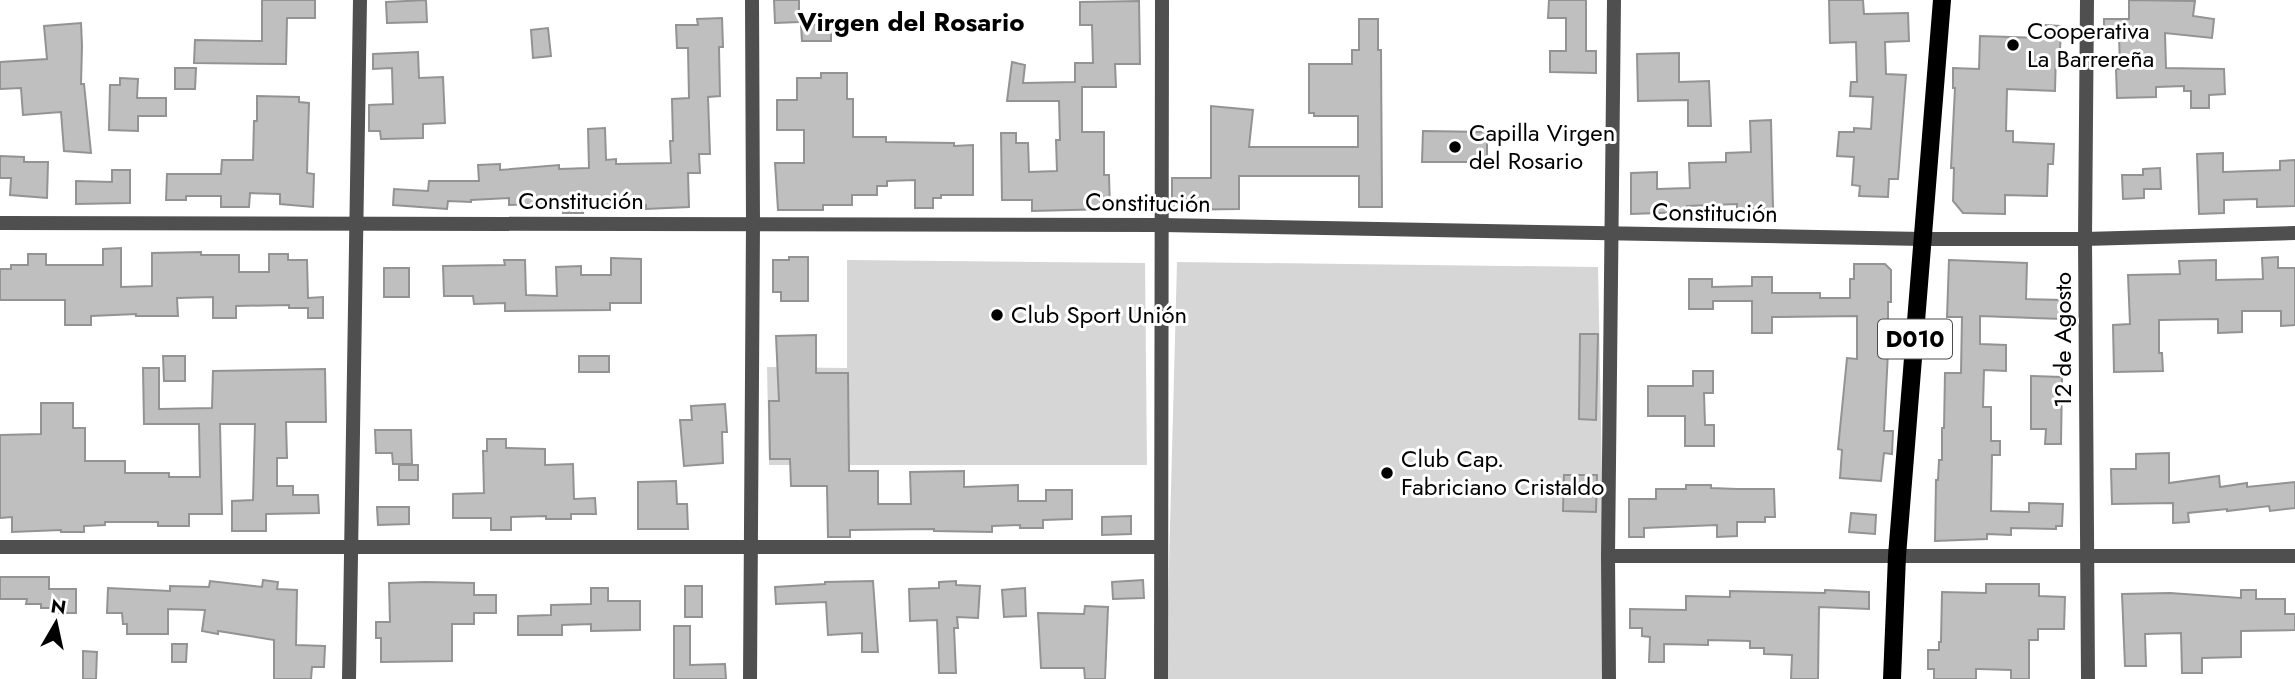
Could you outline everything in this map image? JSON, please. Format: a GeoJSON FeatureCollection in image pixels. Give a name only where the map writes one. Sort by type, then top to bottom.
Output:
{"type":"FeatureCollection","features":[{"type":"Feature","properties":{"kind":"main road","name":"D010"},"geometry":{"type":"LineString","coordinates":[[1892,679],[1896,556],[1942,0]]}},
{"type":"Feature","properties":{"kind":"street"},"geometry":{"type":"LineString","coordinates":[[349,679],[360,0]]}},
{"type":"Feature","properties":{"kind":"street"},"geometry":{"type":"LineString","coordinates":[[750,679],[752,0]]}},
{"type":"Feature","properties":{"kind":"street"},"geometry":{"type":"LineString","coordinates":[[1161,679],[1162,0]]}},
{"type":"Feature","properties":{"kind":"street"},"geometry":{"type":"LineString","coordinates":[[1609,679],[1614,0]]}},
{"type":"Feature","properties":{"kind":"street","name":"12 de Agosto"},"geometry":{"type":"LineString","coordinates":[[2087,0],[2085,239],[2088,679]]}},
{"type":"Feature","properties":{"kind":"street","name":"Constitución"},"geometry":{"type":"LineString","coordinates":[[0,223],[1161,225],[1923,239],[2085,239],[2295,233]]}},
{"type":"Feature","properties":{"kind":"street"},"geometry":{"type":"LineString","coordinates":[[0,547],[1161,547]]}},
{"type":"Feature","properties":{"kind":"street"},"geometry":{"type":"LineString","coordinates":[[1608,556],[2295,556]]}},
{"type":"Feature","properties":{"kind":"shaded area","name":"Club Sport Unión"},"geometry":{"type":"Polygon","coordinates":[[[847,260],[1145,263],[1147,465],[769,465],[767,367],[847,368],[847,260]]]}},
{"type":"Feature","properties":{"kind":"shaded area","name":"Club Cap. Fabriciano Cristaldo"},"geometry":{"type":"Polygon","coordinates":[[[1177,262],[1598,267],[1606,679],[1166,679],[1177,262]]]}},
{"type":"Feature","properties":{"kind":"building"},"geometry":{"type":"Polygon","coordinates":[[[262,0],[315,0],[315,18],[287,18],[286,64],[194,63],[195,40],[262,41],[262,0]]]}},
{"type":"Feature","properties":{"kind":"building"},"geometry":{"type":"Polygon","coordinates":[[[426,0],[427,22],[387,23],[386,2],[426,0]]]}},
{"type":"Feature","properties":{"kind":"building"},"geometry":{"type":"Polygon","coordinates":[[[774,0],[799,0],[799,22],[775,23],[774,0]]]}},
{"type":"Feature","properties":{"kind":"building"},"geometry":{"type":"Polygon","coordinates":[[[1549,0],[1586,0],[1586,51],[1596,51],[1596,73],[1550,72],[1550,51],[1566,51],[1566,18],[1548,18],[1549,0]]]}},
{"type":"Feature","properties":{"kind":"building"},"geometry":{"type":"Polygon","coordinates":[[[1829,0],[1863,0],[1864,14],[1908,13],[1909,41],[1885,42],[1886,74],[1906,75],[1898,179],[1889,179],[1888,197],[1859,196],[1860,186],[1852,185],[1854,157],[1837,156],[1839,132],[1854,132],[1854,128],[1871,129],[1873,97],[1850,96],[1851,82],[1857,82],[1856,42],[1830,43],[1829,0]]]}},
{"type":"Feature","properties":{"kind":"building"},"geometry":{"type":"Polygon","coordinates":[[[2129,0],[2195,1],[2193,16],[2214,19],[2212,38],[2165,33],[2166,68],[2224,69],[2225,94],[2209,95],[2209,108],[2191,108],[2191,91],[2184,91],[2184,86],[2156,87],[2156,97],[2117,98],[2119,34],[2104,34],[2104,19],[2129,19],[2129,0]]]}},
{"type":"Feature","properties":{"kind":"building"},"geometry":{"type":"Polygon","coordinates":[[[1139,1],[1140,64],[1115,64],[1116,87],[1082,87],[1082,132],[1104,132],[1104,175],[1109,175],[1110,209],[1032,211],[1032,200],[1002,200],[1001,133],[1016,133],[1016,143],[1028,143],[1029,172],[1057,171],[1056,140],[1060,140],[1059,101],[1007,101],[1012,62],[1025,65],[1023,83],[1075,82],[1075,63],[1093,63],[1092,25],[1080,25],[1080,2],[1139,1]]]}},
{"type":"Feature","properties":{"kind":"building"},"geometry":{"type":"Polygon","coordinates":[[[722,18],[723,47],[719,47],[720,96],[708,97],[710,154],[699,154],[700,173],[688,173],[689,207],[646,209],[646,205],[583,208],[583,213],[563,213],[563,206],[509,205],[509,198],[471,202],[448,201],[447,209],[393,205],[394,189],[428,191],[429,181],[479,181],[478,165],[500,164],[500,170],[559,165],[559,169],[589,168],[588,129],[605,128],[606,160],[616,159],[616,164],[671,163],[672,99],[689,98],[688,48],[677,48],[676,25],[698,25],[697,19],[722,18]]]}},
{"type":"Feature","properties":{"kind":"building"},"geometry":{"type":"Polygon","coordinates":[[[1359,19],[1378,19],[1378,50],[1381,50],[1382,207],[1359,207],[1359,176],[1239,176],[1239,209],[1172,210],[1172,178],[1211,178],[1211,106],[1253,110],[1249,147],[1358,147],[1358,116],[1314,116],[1314,113],[1309,113],[1309,64],[1352,64],[1352,50],[1359,50],[1359,19]]]}},
{"type":"Feature","properties":{"kind":"building"},"geometry":{"type":"Polygon","coordinates":[[[81,23],[81,84],[84,84],[91,153],[64,151],[61,112],[23,115],[21,88],[0,89],[0,62],[47,59],[44,26],[81,23]]]}},
{"type":"Feature","properties":{"kind":"building"},"geometry":{"type":"Polygon","coordinates":[[[831,24],[831,41],[802,41],[801,25],[831,24]]]}},
{"type":"Feature","properties":{"kind":"building"},"geometry":{"type":"Polygon","coordinates":[[[2043,25],[2061,26],[2060,52],[2056,52],[2055,91],[2007,89],[2006,131],[2013,131],[2013,142],[2054,144],[2053,164],[2048,164],[2047,196],[2005,195],[2005,214],[1963,213],[1953,201],[1953,68],[1979,69],[1980,36],[2043,38],[2043,25]]]}},
{"type":"Feature","properties":{"kind":"building"},"geometry":{"type":"Polygon","coordinates":[[[548,28],[551,56],[533,58],[531,30],[548,28]]]}},
{"type":"Feature","properties":{"kind":"building"},"geometry":{"type":"Polygon","coordinates":[[[418,52],[419,78],[443,77],[445,123],[423,124],[423,138],[381,139],[380,131],[369,131],[369,105],[393,104],[392,68],[373,69],[373,54],[418,52]]]}},
{"type":"Feature","properties":{"kind":"building"},"geometry":{"type":"Polygon","coordinates":[[[1679,53],[1679,82],[1709,81],[1711,126],[1688,126],[1688,100],[1638,101],[1637,54],[1679,53]]]}},
{"type":"Feature","properties":{"kind":"building"},"geometry":{"type":"Polygon","coordinates":[[[175,68],[196,68],[195,89],[175,89],[175,68]]]}},
{"type":"Feature","properties":{"kind":"building"},"geometry":{"type":"Polygon","coordinates":[[[821,73],[847,73],[847,99],[853,99],[853,137],[886,137],[886,142],[973,145],[973,195],[941,195],[941,198],[933,198],[933,208],[915,208],[915,180],[887,181],[887,186],[877,186],[877,195],[852,195],[852,205],[823,205],[823,210],[778,210],[775,163],[804,163],[804,130],[777,130],[777,100],[797,100],[797,78],[821,78],[821,73]]]}},
{"type":"Feature","properties":{"kind":"building"},"geometry":{"type":"Polygon","coordinates":[[[120,78],[138,79],[137,98],[166,98],[166,116],[138,116],[138,131],[109,130],[110,85],[120,85],[120,78]]]}},
{"type":"Feature","properties":{"kind":"building"},"geometry":{"type":"Polygon","coordinates":[[[257,96],[299,97],[299,102],[309,103],[307,173],[314,174],[313,207],[280,204],[280,194],[250,193],[249,207],[221,207],[221,196],[186,196],[186,200],[166,200],[167,174],[221,174],[222,160],[253,160],[257,96]]]}},
{"type":"Feature","properties":{"kind":"building"},"geometry":{"type":"Polygon","coordinates":[[[1771,120],[1773,209],[1737,210],[1737,204],[1687,206],[1687,212],[1631,214],[1631,173],[1657,172],[1657,189],[1690,188],[1689,163],[1726,162],[1726,153],[1751,152],[1750,121],[1771,120]]]}},
{"type":"Feature","properties":{"kind":"building","name":"Capilla Virgen del Rosario"},"geometry":{"type":"Polygon","coordinates":[[[1423,131],[1487,132],[1487,162],[1422,162],[1423,131]]]}},
{"type":"Feature","properties":{"kind":"building"},"geometry":{"type":"Polygon","coordinates":[[[2223,153],[2223,172],[2280,170],[2280,161],[2295,160],[2295,206],[2257,207],[2257,199],[2224,200],[2224,213],[2199,214],[2197,154],[2223,153]]]}},
{"type":"Feature","properties":{"kind":"building"},"geometry":{"type":"Polygon","coordinates":[[[0,156],[24,157],[24,162],[48,162],[47,198],[10,195],[11,178],[0,178],[0,156]]]}},
{"type":"Feature","properties":{"kind":"building"},"geometry":{"type":"Polygon","coordinates":[[[2160,168],[2161,189],[2144,189],[2144,198],[2123,199],[2122,175],[2143,175],[2143,169],[2160,168]]]}},
{"type":"Feature","properties":{"kind":"building"},"geometry":{"type":"Polygon","coordinates":[[[112,170],[130,170],[130,203],[76,204],[76,181],[112,182],[112,170]]]}},
{"type":"Feature","properties":{"kind":"building"},"geometry":{"type":"Polygon","coordinates":[[[121,248],[121,287],[152,286],[152,253],[201,252],[201,255],[239,255],[239,272],[269,272],[269,254],[288,254],[288,260],[307,260],[308,298],[323,297],[323,318],[308,318],[308,308],[289,308],[289,305],[236,306],[236,318],[213,318],[213,297],[177,298],[178,316],[91,316],[91,325],[65,325],[65,300],[0,300],[0,269],[11,269],[11,265],[28,265],[28,254],[46,254],[46,265],[103,265],[103,249],[121,248]]]}},
{"type":"Feature","properties":{"kind":"building"},"geometry":{"type":"Polygon","coordinates":[[[789,257],[808,257],[808,301],[781,301],[781,292],[773,292],[773,260],[789,260],[789,257]]]}},
{"type":"Feature","properties":{"kind":"building"},"geometry":{"type":"Polygon","coordinates":[[[2278,257],[2278,268],[2295,268],[2295,325],[2281,326],[2281,311],[2242,311],[2242,332],[2218,333],[2218,319],[2159,320],[2159,353],[2162,353],[2163,371],[2114,372],[2113,325],[2130,324],[2128,275],[2180,274],[2179,261],[2216,260],[2216,280],[2263,279],[2262,258],[2278,257]]]}},
{"type":"Feature","properties":{"kind":"building"},"geometry":{"type":"Polygon","coordinates":[[[611,258],[641,259],[641,303],[610,303],[610,310],[505,311],[505,303],[474,304],[473,296],[444,296],[443,266],[505,265],[504,260],[525,260],[526,295],[557,296],[556,267],[581,266],[581,275],[611,275],[611,258]]]}},
{"type":"Feature","properties":{"kind":"building"},"geometry":{"type":"Polygon","coordinates":[[[1949,260],[2027,263],[2026,299],[2063,300],[2063,319],[1980,316],[1980,344],[2006,345],[2006,371],[1984,370],[1983,407],[1991,407],[1991,441],[2000,441],[2000,455],[1992,455],[1991,511],[2029,512],[2029,503],[2063,504],[2062,526],[2056,526],[2056,529],[2011,528],[2011,535],[1987,534],[1987,539],[1935,541],[1936,480],[1939,460],[1942,460],[1945,373],[1961,373],[1962,317],[1947,317],[1949,260]]]}},
{"type":"Feature","properties":{"kind":"building"},"geometry":{"type":"Polygon","coordinates":[[[1854,264],[1885,264],[1891,270],[1884,431],[1893,431],[1892,454],[1884,453],[1881,481],[1840,478],[1842,450],[1838,449],[1847,358],[1857,359],[1857,316],[1772,317],[1772,333],[1752,333],[1752,301],[1713,301],[1713,309],[1689,309],[1689,279],[1712,279],[1712,287],[1752,286],[1752,277],[1772,277],[1772,293],[1820,293],[1820,298],[1850,298],[1850,279],[1854,279],[1854,264]]]}},
{"type":"Feature","properties":{"kind":"building"},"geometry":{"type":"Polygon","coordinates":[[[384,268],[409,268],[409,297],[384,297],[384,268]]]}},
{"type":"Feature","properties":{"kind":"building"},"geometry":{"type":"Polygon","coordinates":[[[1580,334],[1598,334],[1596,420],[1579,419],[1580,334]]]}},
{"type":"Feature","properties":{"kind":"building"},"geometry":{"type":"Polygon","coordinates":[[[816,335],[816,373],[848,373],[849,471],[878,471],[878,504],[911,504],[910,472],[964,471],[964,487],[1018,485],[1018,501],[1046,501],[1046,490],[1072,490],[1072,519],[1043,520],[1043,528],[992,526],[992,532],[934,529],[850,530],[850,537],[828,537],[827,486],[791,486],[790,459],[770,459],[769,401],[779,401],[776,336],[816,335]]]}},
{"type":"Feature","properties":{"kind":"building"},"geometry":{"type":"Polygon","coordinates":[[[163,356],[185,356],[185,381],[164,381],[163,356]]]}},
{"type":"Feature","properties":{"kind":"building"},"geometry":{"type":"Polygon","coordinates":[[[579,356],[609,356],[609,372],[579,372],[579,356]]]}},
{"type":"Feature","properties":{"kind":"building"},"geometry":{"type":"Polygon","coordinates":[[[143,368],[159,368],[159,409],[212,408],[213,371],[325,369],[326,422],[286,422],[287,458],[277,458],[277,486],[293,486],[293,495],[318,495],[319,513],[266,514],[266,531],[232,531],[232,501],[253,500],[255,424],[220,424],[222,514],[189,514],[189,526],[158,526],[158,522],[105,522],[105,525],[84,526],[84,532],[12,532],[12,517],[0,518],[0,435],[41,434],[41,403],[73,403],[73,428],[85,428],[85,461],[125,461],[125,473],[169,473],[169,477],[200,477],[199,424],[144,424],[143,368]]]}},
{"type":"Feature","properties":{"kind":"building"},"geometry":{"type":"Polygon","coordinates":[[[1693,371],[1713,371],[1713,393],[1704,393],[1705,425],[1714,425],[1714,446],[1685,446],[1685,416],[1648,416],[1648,386],[1693,386],[1693,371]]]}},
{"type":"Feature","properties":{"kind":"building"},"geometry":{"type":"Polygon","coordinates":[[[2031,376],[2062,377],[2061,444],[2045,444],[2046,429],[2031,429],[2031,376]]]}},
{"type":"Feature","properties":{"kind":"building"},"geometry":{"type":"Polygon","coordinates":[[[725,404],[727,432],[722,432],[723,463],[684,466],[680,420],[692,420],[691,406],[725,404]]]}},
{"type":"Feature","properties":{"kind":"building"},"geometry":{"type":"Polygon","coordinates":[[[375,430],[411,430],[412,464],[393,464],[392,453],[376,453],[375,430]]]}},
{"type":"Feature","properties":{"kind":"building"},"geometry":{"type":"Polygon","coordinates":[[[487,439],[506,439],[506,448],[545,449],[545,465],[573,464],[574,499],[595,498],[596,514],[571,514],[571,519],[546,519],[546,516],[511,517],[511,530],[491,530],[491,518],[453,518],[453,494],[484,493],[483,451],[487,451],[487,439]]]}},
{"type":"Feature","properties":{"kind":"building"},"geometry":{"type":"Polygon","coordinates":[[[2169,453],[2169,483],[2219,476],[2220,487],[2247,483],[2247,487],[2295,482],[2295,508],[2270,511],[2269,506],[2188,513],[2189,522],[2173,523],[2173,503],[2112,504],[2111,469],[2136,469],[2136,454],[2169,453]]]}},
{"type":"Feature","properties":{"kind":"building"},"geometry":{"type":"Polygon","coordinates":[[[399,465],[418,465],[418,480],[399,480],[399,465]]]}},
{"type":"Feature","properties":{"kind":"building"},"geometry":{"type":"Polygon","coordinates":[[[1564,475],[1597,475],[1596,512],[1563,511],[1564,475]]]}},
{"type":"Feature","properties":{"kind":"building"},"geometry":{"type":"Polygon","coordinates":[[[676,481],[677,504],[687,504],[688,529],[638,529],[638,482],[676,481]]]}},
{"type":"Feature","properties":{"kind":"building"},"geometry":{"type":"Polygon","coordinates":[[[1686,485],[1774,489],[1775,517],[1765,517],[1765,522],[1737,522],[1737,536],[1717,537],[1717,525],[1644,528],[1644,537],[1629,537],[1629,499],[1656,499],[1656,489],[1686,489],[1686,485]]]}},
{"type":"Feature","properties":{"kind":"building"},"geometry":{"type":"Polygon","coordinates":[[[377,507],[409,507],[409,524],[378,525],[377,507]]]}},
{"type":"Feature","properties":{"kind":"building"},"geometry":{"type":"Polygon","coordinates":[[[1851,513],[1876,515],[1875,534],[1849,532],[1851,513]]]}},
{"type":"Feature","properties":{"kind":"building"},"geometry":{"type":"Polygon","coordinates":[[[1131,516],[1131,534],[1102,535],[1102,517],[1131,516]]]}},
{"type":"Feature","properties":{"kind":"building"},"geometry":{"type":"Polygon","coordinates":[[[0,577],[49,577],[49,589],[76,589],[76,613],[59,613],[59,608],[41,608],[41,604],[26,604],[27,599],[0,599],[0,577]]]}},
{"type":"Feature","properties":{"kind":"building"},"geometry":{"type":"Polygon","coordinates":[[[263,580],[278,582],[277,589],[297,590],[296,645],[325,646],[324,667],[312,667],[311,679],[274,679],[274,640],[202,631],[205,610],[168,609],[168,634],[127,634],[127,624],[123,624],[122,613],[107,613],[108,588],[170,591],[170,586],[209,587],[210,581],[262,587],[263,580]]]}},
{"type":"Feature","properties":{"kind":"building"},"geometry":{"type":"Polygon","coordinates":[[[1143,580],[1144,598],[1113,599],[1112,582],[1143,580]]]}},
{"type":"Feature","properties":{"kind":"building"},"geometry":{"type":"Polygon","coordinates":[[[873,581],[878,652],[862,652],[862,633],[828,635],[826,602],[776,604],[775,587],[873,581]]]}},
{"type":"Feature","properties":{"kind":"building"},"geometry":{"type":"Polygon","coordinates":[[[956,581],[956,585],[980,586],[978,618],[957,617],[958,628],[954,628],[956,673],[939,673],[937,620],[910,621],[909,589],[939,588],[939,582],[956,581]]]}},
{"type":"Feature","properties":{"kind":"building"},"geometry":{"type":"Polygon","coordinates":[[[389,583],[474,583],[474,595],[496,595],[496,613],[474,613],[474,624],[452,624],[452,661],[381,662],[381,638],[376,638],[376,622],[390,622],[389,583]]]}},
{"type":"Feature","properties":{"kind":"building"},"geometry":{"type":"Polygon","coordinates":[[[1986,584],[2039,584],[2039,596],[2065,597],[2064,629],[2038,629],[2038,640],[2029,640],[2029,679],[2011,679],[2011,670],[1976,669],[1976,679],[1934,679],[1934,669],[1928,669],[1928,650],[1939,650],[1941,642],[1942,592],[1986,593],[1986,584]]]}},
{"type":"Feature","properties":{"kind":"building"},"geometry":{"type":"Polygon","coordinates":[[[685,586],[702,586],[702,617],[685,617],[685,586]]]}},
{"type":"Feature","properties":{"kind":"building"},"geometry":{"type":"Polygon","coordinates":[[[591,588],[608,588],[608,601],[640,601],[640,630],[591,631],[591,624],[562,625],[562,635],[518,635],[518,616],[551,615],[551,605],[591,604],[591,588]]]}},
{"type":"Feature","properties":{"kind":"building"},"geometry":{"type":"Polygon","coordinates":[[[1025,588],[1026,616],[1004,617],[1002,590],[1025,588]]]}},
{"type":"Feature","properties":{"kind":"building"},"geometry":{"type":"Polygon","coordinates":[[[1825,590],[1869,592],[1869,609],[1819,607],[1818,679],[1791,679],[1792,655],[1764,654],[1764,648],[1750,648],[1750,641],[1708,640],[1708,645],[1664,644],[1664,662],[1649,662],[1650,637],[1642,636],[1642,628],[1630,628],[1630,609],[1686,610],[1686,596],[1730,597],[1730,591],[1825,593],[1825,590]]]}},
{"type":"Feature","properties":{"kind":"building"},"geometry":{"type":"Polygon","coordinates":[[[2241,590],[2256,590],[2256,599],[2285,599],[2285,614],[2295,614],[2295,630],[2241,631],[2241,657],[2202,658],[2202,673],[2182,673],[2181,633],[2145,634],[2146,666],[2125,666],[2122,594],[2170,593],[2241,598],[2241,590]]]}},
{"type":"Feature","properties":{"kind":"building"},"geometry":{"type":"Polygon","coordinates":[[[1085,606],[1108,607],[1105,679],[1085,679],[1084,668],[1041,668],[1038,613],[1084,614],[1085,606]]]}},
{"type":"Feature","properties":{"kind":"building"},"geometry":{"type":"Polygon","coordinates":[[[674,626],[690,626],[690,665],[725,664],[726,679],[674,679],[674,626]]]}},
{"type":"Feature","properties":{"kind":"building"},"geometry":{"type":"Polygon","coordinates":[[[172,644],[187,644],[186,662],[172,662],[172,644]]]}},
{"type":"Feature","properties":{"kind":"building"},"geometry":{"type":"Polygon","coordinates":[[[83,651],[97,652],[96,679],[83,679],[83,651]]]}},
{"type":"Feature","properties":{"kind":"place","name":"Cooperativa La Barrereña"},"geometry":{"type":"Point","coordinates":[2013,45]}},
{"type":"Feature","properties":{"kind":"place","name":"Capilla Virgen del Rosario"},"geometry":{"type":"Point","coordinates":[1455,147]}},
{"type":"Feature","properties":{"kind":"place","name":"Club Sport Unión"},"geometry":{"type":"Point","coordinates":[997,315]}},
{"type":"Feature","properties":{"kind":"place","name":"Club Cap. Fabriciano Cristaldo"},"geometry":{"type":"Point","coordinates":[1387,473]}},
{"type":"Feature","properties":{"kind":"district","name":"Virgen del Rosario"},"geometry":{"type":"Point","coordinates":[911,22]}}]}
